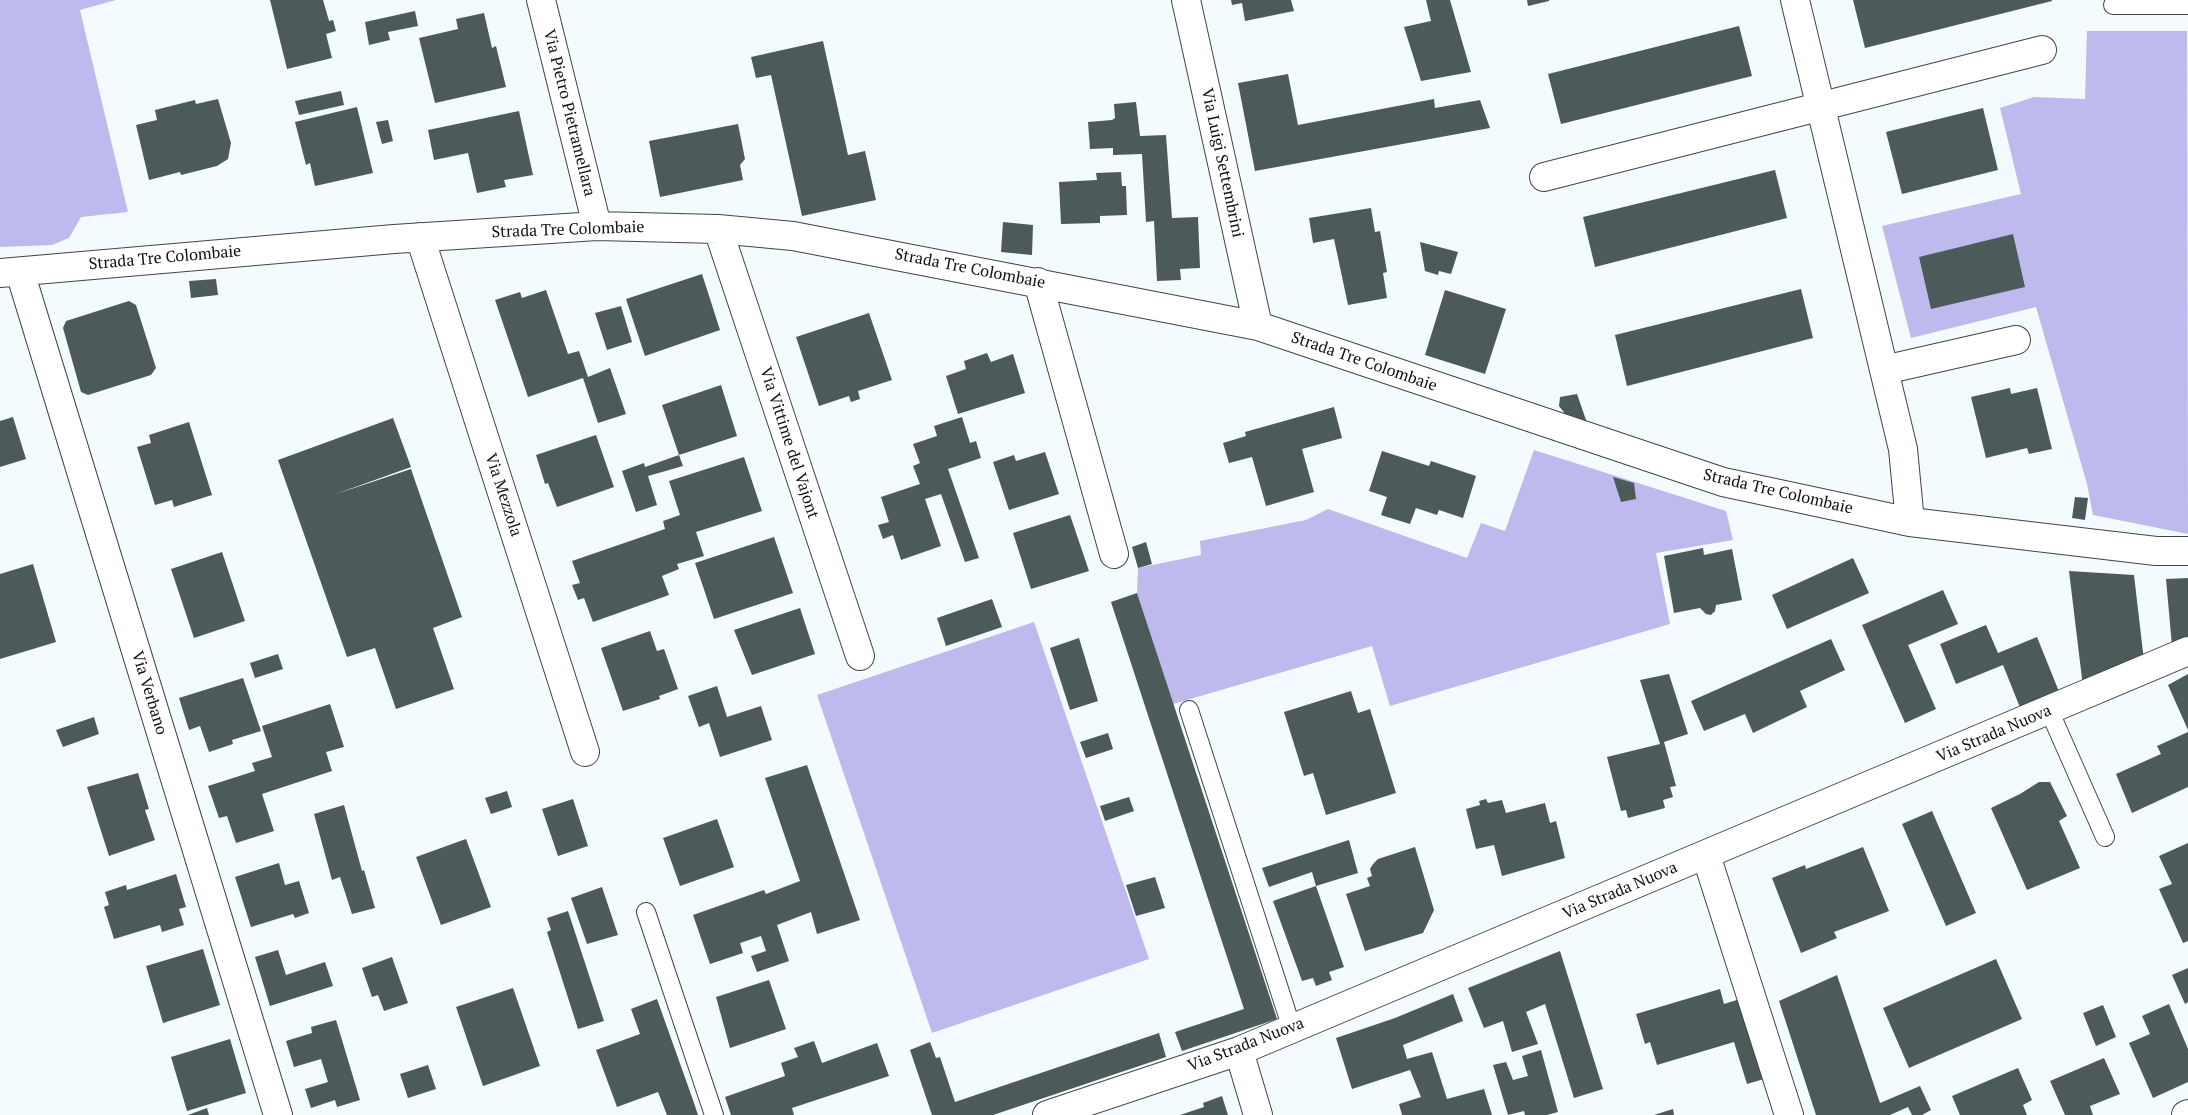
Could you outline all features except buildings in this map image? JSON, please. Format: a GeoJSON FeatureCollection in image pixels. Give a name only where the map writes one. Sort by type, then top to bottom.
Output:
{"type":"FeatureCollection","features":[{"type":"Feature","properties":{"kind":"street","name":"Via Pietro Pietramellara"},"geometry":{"type":"LineString","coordinates":[[541,0],[598,226]]}},
{"type":"Feature","properties":{"kind":"street","name":"Via Luigi Settembrini"},"geometry":{"type":"LineString","coordinates":[[1186,0],[1258,326]]}},
{"type":"Feature","properties":{"kind":"street"},"geometry":{"type":"LineString","coordinates":[[1795,0],[1903,449],[1910,522]]}},
{"type":"Feature","properties":{"kind":"street"},"geometry":{"type":"LineString","coordinates":[[1544,177],[2042,50]]}},
{"type":"Feature","properties":{"kind":"street","name":"Strada Tre Colombaie"},"geometry":{"type":"LineString","coordinates":[[10,272],[420,237],[598,226],[718,229],[793,236],[1258,326],[1723,482],[1910,522],[2156,551],[2188,551]]}},
{"type":"Feature","properties":{"kind":"street","name":"Via Vittime del Vajont"},"geometry":{"type":"LineString","coordinates":[[718,229],[860,656]]}},
{"type":"Feature","properties":{"kind":"street","name":"Via Mezzola"},"geometry":{"type":"LineString","coordinates":[[420,237],[585,752]]}},
{"type":"Feature","properties":{"kind":"street","name":"Via Verbano"},"geometry":{"type":"LineString","coordinates":[[10,272],[278,1115]]}},
{"type":"Feature","properties":{"kind":"street"},"geometry":{"type":"LineString","coordinates":[[1038,282],[1114,554]]}},
{"type":"Feature","properties":{"kind":"street"},"geometry":{"type":"LineString","coordinates":[[1884,370],[2016,340]]}},
{"type":"Feature","properties":{"kind":"street","name":"Via Strada Nuova"},"geometry":{"type":"LineString","coordinates":[[1047,1115],[1238,1051],[2188,651]]}},
{"type":"Feature","properties":{"kind":"street"},"geometry":{"type":"LineString","coordinates":[[1706,855],[1789,1115]]}},
{"type":"Feature","properties":{"kind":"street"},"geometry":{"type":"LineString","coordinates":[[1238,1051],[1258,1115]]}},
{"type":"Feature","properties":{"kind":"lane"},"geometry":{"type":"LineString","coordinates":[[2113,5],[2188,5]]}},
{"type":"Feature","properties":{"kind":"lane"},"geometry":{"type":"LineString","coordinates":[[1188,710],[1292,1029]]}},
{"type":"Feature","properties":{"kind":"lane"},"geometry":{"type":"LineString","coordinates":[[2049,710],[2105,837]]}},
{"type":"Feature","properties":{"kind":"lane"},"geometry":{"type":"LineString","coordinates":[[646,912],[714,1115]]}},
{"type":"Feature","properties":{"kind":"shaded area"},"geometry":{"type":"Polygon","coordinates":[[[0,0],[116,0],[80,10],[128,212],[81,217],[69,238],[52,245],[0,247],[0,0]]]}},
{"type":"Feature","properties":{"kind":"shaded area"},"geometry":{"type":"Polygon","coordinates":[[[2087,31],[2187,31],[2188,534],[2093,515],[2087,484],[2036,307],[1911,338],[1882,226],[2021,194],[2000,108],[2034,97],[2085,99],[2087,31]]]}},
{"type":"Feature","properties":{"kind":"shaded area"},"geometry":{"type":"Polygon","coordinates":[[[1534,450],[1726,511],[1733,540],[1656,553],[1670,624],[1390,706],[1372,646],[1173,704],[1137,593],[1138,568],[1201,555],[1200,541],[1306,520],[1328,509],[1467,558],[1481,523],[1505,531],[1534,450]]]}},
{"type":"Feature","properties":{"kind":"shaded area"},"geometry":{"type":"Polygon","coordinates":[[[1034,622],[1149,959],[932,1033],[817,695],[1034,622]]]}}]}
